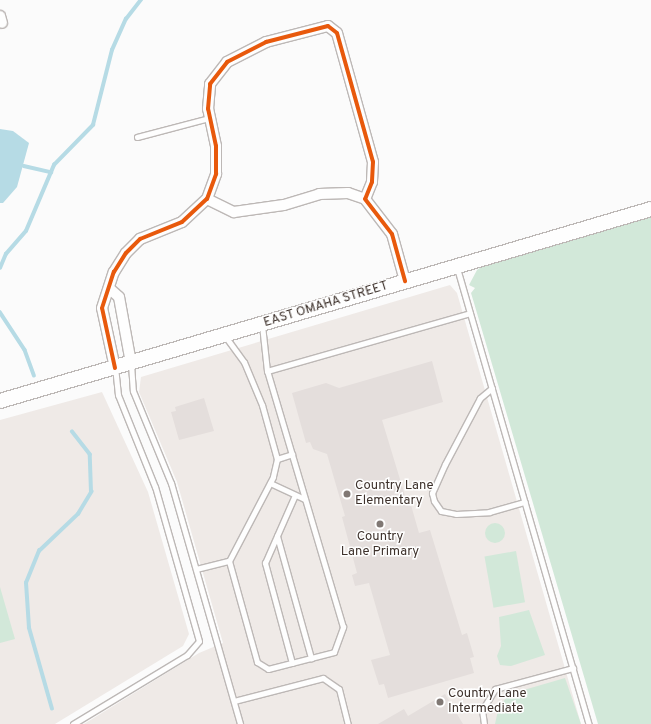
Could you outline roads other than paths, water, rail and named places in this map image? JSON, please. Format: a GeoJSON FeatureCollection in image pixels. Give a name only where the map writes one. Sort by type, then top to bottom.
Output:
{"type":"FeatureCollection","features":[{"type":"Feature","properties":{"kind":"main road","name":"EAST OMAHA STREET"},"geometry":{"type":"LineString","coordinates":[[0,400],[262,325],[456,265],[651,208]]}},
{"type":"Feature","properties":{"kind":"street"},"geometry":{"type":"LineString","coordinates":[[115,368],[102,300],[110,289],[114,272],[132,246],[146,235],[182,222],[207,198],[216,174],[216,146],[209,118],[210,84],[227,62],[266,42],[328,26],[337,33],[373,162],[372,182],[365,199]]}},
{"type":"Feature","properties":{"kind":"street"},"geometry":{"type":"LineString","coordinates":[[207,198],[234,212],[263,209],[319,194],[348,193],[365,199],[392,234],[405,281]]}},
{"type":"Feature","properties":{"kind":"street"},"geometry":{"type":"LineString","coordinates":[[110,289],[119,297],[130,363]]}},
{"type":"Feature","properties":{"kind":"street"},"geometry":{"type":"LineString","coordinates":[[105,318],[121,314]]}},
{"type":"Feature","properties":{"kind":"lane"},"geometry":{"type":"LineString","coordinates":[[138,137],[209,118]]}},
{"type":"Feature","properties":{"kind":"lane"},"geometry":{"type":"LineString","coordinates":[[456,265],[589,724]]}},
{"type":"Feature","properties":{"kind":"lane"},"geometry":{"type":"LineString","coordinates":[[267,371],[470,313]]}},
{"type":"Feature","properties":{"kind":"lane"},"geometry":{"type":"LineString","coordinates":[[224,336],[244,362],[262,404],[277,459],[270,483],[229,561],[257,662],[268,669],[334,652],[343,627],[267,371],[262,325]]}},
{"type":"Feature","properties":{"kind":"lane"},"geometry":{"type":"LineString","coordinates":[[130,363],[133,391],[171,484],[240,724]]}},
{"type":"Feature","properties":{"kind":"lane"},"geometry":{"type":"LineString","coordinates":[[73,724],[187,655],[199,641],[156,487],[118,395],[115,368]]}},
{"type":"Feature","properties":{"kind":"lane"},"geometry":{"type":"LineString","coordinates":[[492,388],[480,398],[445,464],[432,493],[434,501],[441,511],[456,514],[489,512],[524,502]]}},
{"type":"Feature","properties":{"kind":"lane"},"geometry":{"type":"LineString","coordinates":[[277,459],[292,454]]}},
{"type":"Feature","properties":{"kind":"lane"},"geometry":{"type":"LineString","coordinates":[[270,483],[304,499]]}},
{"type":"Feature","properties":{"kind":"lane"},"geometry":{"type":"LineString","coordinates":[[292,663],[265,563],[295,495]]}},
{"type":"Feature","properties":{"kind":"lane"},"geometry":{"type":"LineString","coordinates":[[277,536],[311,658]]}},
{"type":"Feature","properties":{"kind":"lane"},"geometry":{"type":"LineString","coordinates":[[196,570],[229,561]]}},
{"type":"Feature","properties":{"kind":"lane"},"geometry":{"type":"LineString","coordinates":[[484,724],[482,710],[494,689],[573,668]]}},
{"type":"Feature","properties":{"kind":"lane"},"geometry":{"type":"LineString","coordinates":[[234,701],[323,678],[340,689],[348,724]]}},
{"type":"Feature","properties":{"kind":"water"},"geometry":{"type":"Polygon","coordinates":[[[0,129],[13,131],[29,143],[17,187],[3,203],[0,203],[0,129]]]}},
{"type":"Feature","properties":{"kind":"waterway"},"geometry":{"type":"LineString","coordinates":[[0,268],[6,254],[26,231],[54,165],[93,125],[112,50],[126,19],[141,0]]}},
{"type":"Feature","properties":{"kind":"waterway"},"geometry":{"type":"LineString","coordinates":[[24,166],[51,172]]}},
{"type":"Feature","properties":{"kind":"waterway"},"geometry":{"type":"LineString","coordinates":[[0,312],[25,350],[34,375]]}},
{"type":"Feature","properties":{"kind":"waterway"},"geometry":{"type":"LineString","coordinates":[[52,709],[29,628],[26,583],[39,551],[78,514],[91,492],[90,455],[72,432]]}},
{"type":"Feature","properties":{"kind":"place","name":"Country Lane Elementary"},"geometry":{"type":"Point","coordinates":[347,494]}},
{"type":"Feature","properties":{"kind":"place","name":"Country Lane Primary"},"geometry":{"type":"Point","coordinates":[380,524]}},
{"type":"Feature","properties":{"kind":"place","name":"Country Lane Intermediate"},"geometry":{"type":"Point","coordinates":[440,702]}}]}
